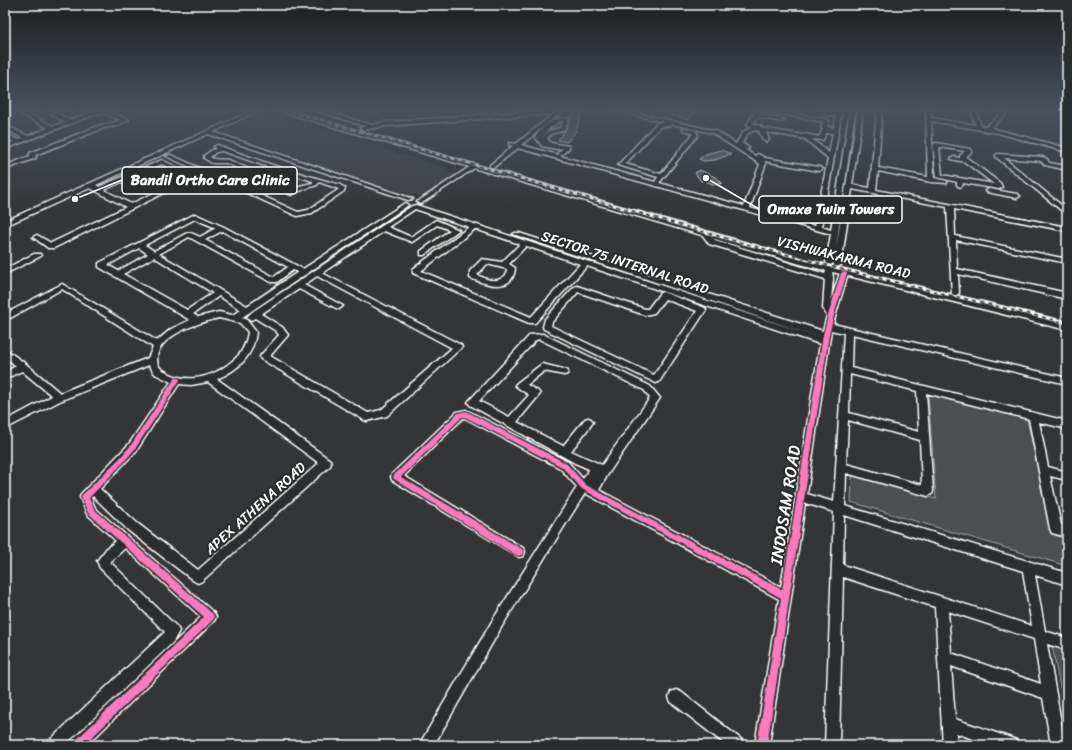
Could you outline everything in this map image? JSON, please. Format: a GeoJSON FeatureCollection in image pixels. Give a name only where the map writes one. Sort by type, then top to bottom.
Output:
{"type":"FeatureCollection","features":[{"type":"Feature","properties":{"kind":"main road","name":"VISHWAKARMA ROAD"},"geometry":{"type":"LineString","coordinates":[[401,145],[600,200]]}},
{"type":"Feature","properties":{"kind":"main road","name":"VISHWAKARMA ROAD"},"geometry":{"type":"LineString","coordinates":[[421,145],[617,205],[759,244],[834,269],[955,293],[1067,319]]}},
{"type":"Feature","properties":{"kind":"main road","name":"VISHWAKARMA ROAD"},"geometry":{"type":"LineString","coordinates":[[617,205],[706,234],[834,269],[1067,326]]}},
{"type":"Feature","properties":{"kind":"street"},"geometry":{"type":"LineString","coordinates":[[5,166],[7,167],[34,157],[32,154],[55,145]]}},
{"type":"Feature","properties":{"kind":"street"},"geometry":{"type":"LineString","coordinates":[[5,217],[170,145]]}},
{"type":"Feature","properties":{"kind":"street"},"geometry":{"type":"LineString","coordinates":[[5,224],[178,145]]}},
{"type":"Feature","properties":{"kind":"street"},"geometry":{"type":"LineString","coordinates":[[238,145],[283,161],[414,203]]}},
{"type":"Feature","properties":{"kind":"street"},"geometry":{"type":"LineString","coordinates":[[241,145],[414,203]]}},
{"type":"Feature","properties":{"kind":"street"},"geometry":{"type":"LineString","coordinates":[[490,165],[515,145]]}},
{"type":"Feature","properties":{"kind":"street"},"geometry":{"type":"LineString","coordinates":[[520,145],[834,231]]}},
{"type":"Feature","properties":{"kind":"street"},"geometry":{"type":"LineString","coordinates":[[525,145],[559,149]]}},
{"type":"Feature","properties":{"kind":"street"},"geometry":{"type":"LineString","coordinates":[[546,145],[559,149]]}},
{"type":"Feature","properties":{"kind":"street"},"geometry":{"type":"LineString","coordinates":[[551,145],[608,169],[660,179]]}},
{"type":"Feature","properties":{"kind":"street"},"geometry":{"type":"LineString","coordinates":[[640,145],[621,165],[747,207]]}},
{"type":"Feature","properties":{"kind":"street"},"geometry":{"type":"LineString","coordinates":[[660,179],[687,145]]}},
{"type":"Feature","properties":{"kind":"street"},"geometry":{"type":"LineString","coordinates":[[735,145],[763,163],[828,173]]}},
{"type":"Feature","properties":{"kind":"street"},"geometry":{"type":"LineString","coordinates":[[741,145],[763,159],[819,169]]}},
{"type":"Feature","properties":{"kind":"street"},"geometry":{"type":"LineString","coordinates":[[815,145],[830,157]]}},
{"type":"Feature","properties":{"kind":"street"},"geometry":{"type":"LineString","coordinates":[[818,227],[832,145]]}},
{"type":"Feature","properties":{"kind":"street"},"geometry":{"type":"LineString","coordinates":[[834,269],[834,231],[848,145]]}},
{"type":"Feature","properties":{"kind":"street"},"geometry":{"type":"LineString","coordinates":[[834,269],[854,145]]}},
{"type":"Feature","properties":{"kind":"street"},"geometry":{"type":"LineString","coordinates":[[873,191],[877,145]]}},
{"type":"Feature","properties":{"kind":"street"},"geometry":{"type":"LineString","coordinates":[[929,145],[931,180]]}},
{"type":"Feature","properties":{"kind":"street"},"geometry":{"type":"LineString","coordinates":[[969,185],[999,187],[998,184],[962,157],[969,152],[968,150],[936,145],[938,176],[960,183],[1018,196]]}},
{"type":"Feature","properties":{"kind":"street"},"geometry":{"type":"LineString","coordinates":[[1049,145],[1067,150]]}},
{"type":"Feature","properties":{"kind":"street"},"geometry":{"type":"LineString","coordinates":[[170,156],[297,214],[310,212],[341,191],[342,188],[338,186],[273,167],[219,148],[206,157],[212,161],[227,161],[249,171],[250,178],[258,182],[281,182],[285,190],[291,193],[305,186],[315,184],[317,180]]}},
{"type":"Feature","properties":{"kind":"street"},"geometry":{"type":"LineString","coordinates":[[1067,168],[1047,164],[1045,160],[1042,159],[998,156],[1067,214]]}},
{"type":"Feature","properties":{"kind":"street"},"geometry":{"type":"LineString","coordinates":[[954,159],[968,161]]}},
{"type":"Feature","properties":{"kind":"street"},"geometry":{"type":"LineString","coordinates":[[273,167],[283,161]]}},
{"type":"Feature","properties":{"kind":"street"},"geometry":{"type":"LineString","coordinates":[[37,237],[51,246],[192,177],[162,162],[99,190]]}},
{"type":"Feature","properties":{"kind":"street"},"geometry":{"type":"LineString","coordinates":[[747,207],[763,163]]}},
{"type":"Feature","properties":{"kind":"street"},"geometry":{"type":"LineString","coordinates":[[234,318],[335,251],[473,166]]}},
{"type":"Feature","properties":{"kind":"street"},"geometry":{"type":"LineString","coordinates":[[875,169],[931,180],[960,183]]}},
{"type":"Feature","properties":{"kind":"street"},"geometry":{"type":"LineString","coordinates":[[90,185],[131,207]]}},
{"type":"Feature","properties":{"kind":"street"},"geometry":{"type":"LineString","coordinates":[[848,186],[1067,229]]}},
{"type":"Feature","properties":{"kind":"street"},"geometry":{"type":"LineString","coordinates":[[243,322],[384,228],[414,203]]}},
{"type":"Feature","properties":{"kind":"street","name":"SECTOR 75 INTERNAL ROAD"},"geometry":{"type":"LineString","coordinates":[[414,203],[444,216],[586,263],[664,292],[828,330]]}},
{"type":"Feature","properties":{"kind":"street","name":"SECTOR 75 INTERNAL ROAD"},"geometry":{"type":"LineString","coordinates":[[414,203],[711,296],[828,330]]}},
{"type":"Feature","properties":{"kind":"street"},"geometry":{"type":"LineString","coordinates":[[950,206],[955,293]]}},
{"type":"Feature","properties":{"kind":"street"},"geometry":{"type":"LineString","coordinates":[[198,320],[102,265],[195,216],[222,228],[304,272]]}},
{"type":"Feature","properties":{"kind":"street"},"geometry":{"type":"LineString","coordinates":[[384,228],[412,240],[444,216]]}},
{"type":"Feature","properties":{"kind":"street"},"geometry":{"type":"LineString","coordinates":[[424,253],[455,230],[436,222]]}},
{"type":"Feature","properties":{"kind":"street"},"geometry":{"type":"LineString","coordinates":[[474,226],[416,271],[532,321],[586,263]]}},
{"type":"Feature","properties":{"kind":"street"},"geometry":{"type":"LineString","coordinates":[[199,240],[222,228]]}},
{"type":"Feature","properties":{"kind":"street"},"geometry":{"type":"LineString","coordinates":[[118,274],[189,234],[274,280],[294,266]]}},
{"type":"Feature","properties":{"kind":"street"},"geometry":{"type":"LineString","coordinates":[[952,237],[1067,261]]}},
{"type":"Feature","properties":{"kind":"street"},"geometry":{"type":"LineString","coordinates":[[504,265],[525,243]]}},
{"type":"Feature","properties":{"kind":"street"},"geometry":{"type":"LineString","coordinates":[[139,245],[246,309]]}},
{"type":"Feature","properties":{"kind":"street"},"geometry":{"type":"LineString","coordinates":[[335,251],[343,255]]}},
{"type":"Feature","properties":{"kind":"street"},"geometry":{"type":"LineString","coordinates":[[5,272],[37,256]]}},
{"type":"Feature","properties":{"kind":"street"},"geometry":{"type":"LineString","coordinates":[[485,261],[504,265],[511,268],[511,271],[509,276],[500,283],[493,285],[473,276],[473,273],[485,261]]}},
{"type":"Feature","properties":{"kind":"street","name":"INDOSAM ROAD"},"geometry":{"type":"LineString","coordinates":[[762,745],[828,330],[834,309],[834,269]]}},
{"type":"Feature","properties":{"kind":"street","name":"INDOSAM ROAD"},"geometry":{"type":"LineString","coordinates":[[828,330],[827,308],[834,269]]}},
{"type":"Feature","properties":{"kind":"street"},"geometry":{"type":"LineString","coordinates":[[954,271],[1067,296]]}},
{"type":"Feature","properties":{"kind":"street"},"geometry":{"type":"LineString","coordinates":[[255,314],[279,329],[284,335],[264,356],[367,417],[384,413],[458,347],[316,273]]}},
{"type":"Feature","properties":{"kind":"street"},"geometry":{"type":"LineString","coordinates":[[298,285],[339,306]]}},
{"type":"Feature","properties":{"kind":"street"},"geometry":{"type":"LineString","coordinates":[[5,318],[62,286],[158,346]]}},
{"type":"Feature","properties":{"kind":"street"},"geometry":{"type":"LineString","coordinates":[[577,289],[646,312],[651,311],[664,292],[702,310],[656,380],[547,327],[548,320],[577,289]]}},
{"type":"Feature","properties":{"kind":"street"},"geometry":{"type":"LineString","coordinates":[[187,314],[219,292]]}},
{"type":"Feature","properties":{"kind":"street"},"geometry":{"type":"LineString","coordinates":[[219,315],[234,318],[243,322],[252,332],[248,351],[234,366],[210,379],[198,381],[177,380],[164,375],[156,369],[152,360],[154,350],[170,333],[198,320],[219,315]]}},
{"type":"Feature","properties":{"kind":"street"},"geometry":{"type":"LineString","coordinates":[[828,330],[848,331],[1067,381]]}},
{"type":"Feature","properties":{"kind":"street"},"geometry":{"type":"LineString","coordinates":[[832,745],[839,510],[848,331]]}},
{"type":"Feature","properties":{"kind":"street"},"geometry":{"type":"LineString","coordinates":[[426,745],[498,622],[600,469],[655,398],[647,388],[540,336],[533,337],[473,402],[565,452],[600,469]]}},
{"type":"Feature","properties":{"kind":"street"},"geometry":{"type":"LineString","coordinates":[[5,352],[59,398]]}},
{"type":"Feature","properties":{"kind":"street"},"geometry":{"type":"LineString","coordinates":[[5,425],[59,398],[152,360]]}},
{"type":"Feature","properties":{"kind":"street"},"geometry":{"type":"LineString","coordinates":[[5,376],[23,366]]}},
{"type":"Feature","properties":{"kind":"street"},"geometry":{"type":"LineString","coordinates":[[510,422],[535,394],[520,385],[542,366],[564,372]]}},
{"type":"Feature","properties":{"kind":"street"},"geometry":{"type":"LineString","coordinates":[[846,370],[1067,425]]}},
{"type":"Feature","properties":{"kind":"street","name":"APEX ATHENA ROAD"},"geometry":{"type":"LineString","coordinates":[[93,489],[133,527],[198,577],[326,463],[210,379]]}},
{"type":"Feature","properties":{"kind":"street"},"geometry":{"type":"LineString","coordinates":[[77,745],[210,617],[92,511],[86,502],[85,497],[133,447],[177,380]]}},
{"type":"Feature","properties":{"kind":"street"},"geometry":{"type":"LineString","coordinates":[[841,467],[928,492],[921,389]]}},
{"type":"Feature","properties":{"kind":"street"},"geometry":{"type":"LineString","coordinates":[[519,552],[396,477],[460,415],[466,414],[564,465],[588,489],[785,596]]}},
{"type":"Feature","properties":{"kind":"street"},"geometry":{"type":"LineString","coordinates":[[844,415],[924,437]]}},
{"type":"Feature","properties":{"kind":"street"},"geometry":{"type":"LineString","coordinates":[[1032,417],[1056,529],[1067,532]]}},
{"type":"Feature","properties":{"kind":"street"},"geometry":{"type":"LineString","coordinates":[[565,452],[588,422]]}},
{"type":"Feature","properties":{"kind":"street"},"geometry":{"type":"LineString","coordinates":[[1044,470],[1067,476]]}},
{"type":"Feature","properties":{"kind":"street"},"geometry":{"type":"LineString","coordinates":[[801,497],[839,510],[1067,579]]}},
{"type":"Feature","properties":{"kind":"street"},"geometry":{"type":"LineString","coordinates":[[55,745],[169,638],[173,631],[104,564],[103,561],[105,557],[125,541]]}},
{"type":"Feature","properties":{"kind":"street"},"geometry":{"type":"LineString","coordinates":[[1028,567],[1058,745]]}},
{"type":"Feature","properties":{"kind":"street"},"geometry":{"type":"LineString","coordinates":[[837,569],[1067,644]]}},
{"type":"Feature","properties":{"kind":"street"},"geometry":{"type":"LineString","coordinates":[[941,603],[950,745]]}},
{"type":"Feature","properties":{"kind":"street"},"geometry":{"type":"LineString","coordinates":[[944,658],[1050,694]]}},
{"type":"Feature","properties":{"kind":"street"},"geometry":{"type":"LineString","coordinates":[[676,697],[737,745]]}},
{"type":"Feature","properties":{"kind":"street"},"geometry":{"type":"LineString","coordinates":[[949,724],[1011,745]]}},
{"type":"Feature","properties":{"kind":"shaded area"},"geometry":{"type":"Polygon","coordinates":[[[249,145],[370,145],[449,169],[446,171],[455,175],[422,197],[415,195],[406,196],[249,145]]]}},
{"type":"Feature","properties":{"kind":"shaded area"},"geometry":{"type":"Polygon","coordinates":[[[928,394],[1027,419],[1052,534],[1067,539],[1067,566],[851,502],[852,475],[936,499],[928,394]]]}},
{"type":"Feature","properties":{"kind":"shaded area"},"geometry":{"type":"Polygon","coordinates":[[[1052,645],[1067,650],[1067,725],[1052,645]]]}},
{"type":"Feature","properties":{"kind":"building"},"geometry":{"type":"Polygon","coordinates":[[[721,150],[731,154],[715,160],[704,161],[699,159],[706,154],[721,150]]]}},
{"type":"Feature","properties":{"kind":"building"},"geometry":{"type":"Polygon","coordinates":[[[700,170],[717,178],[722,183],[714,185],[704,180],[701,181],[695,173],[700,170]]]}},
{"type":"Feature","properties":{"kind":"railway"},"geometry":{"type":"LineString","coordinates":[[406,145],[735,241],[849,271],[1067,323]]}},
{"type":"Feature","properties":{"kind":"cycle path"},"geometry":{"type":"LineString","coordinates":[[762,745],[826,335],[844,273]]}},
{"type":"Feature","properties":{"kind":"cycle path"},"geometry":{"type":"LineString","coordinates":[[77,745],[210,617],[91,511],[85,497],[133,447],[177,380]]}},
{"type":"Feature","properties":{"kind":"cycle path"},"geometry":{"type":"LineString","coordinates":[[519,552],[396,477],[460,415],[466,414],[564,465],[584,487],[785,596]]}},
{"type":"Feature","properties":{"kind":"place","name":"Omaxe Twin Towers"},"geometry":{"type":"Point","coordinates":[706,178]}},
{"type":"Feature","properties":{"kind":"place","name":"Bandil Ortho Care Clinic"},"geometry":{"type":"Point","coordinates":[75,199]}}]}
